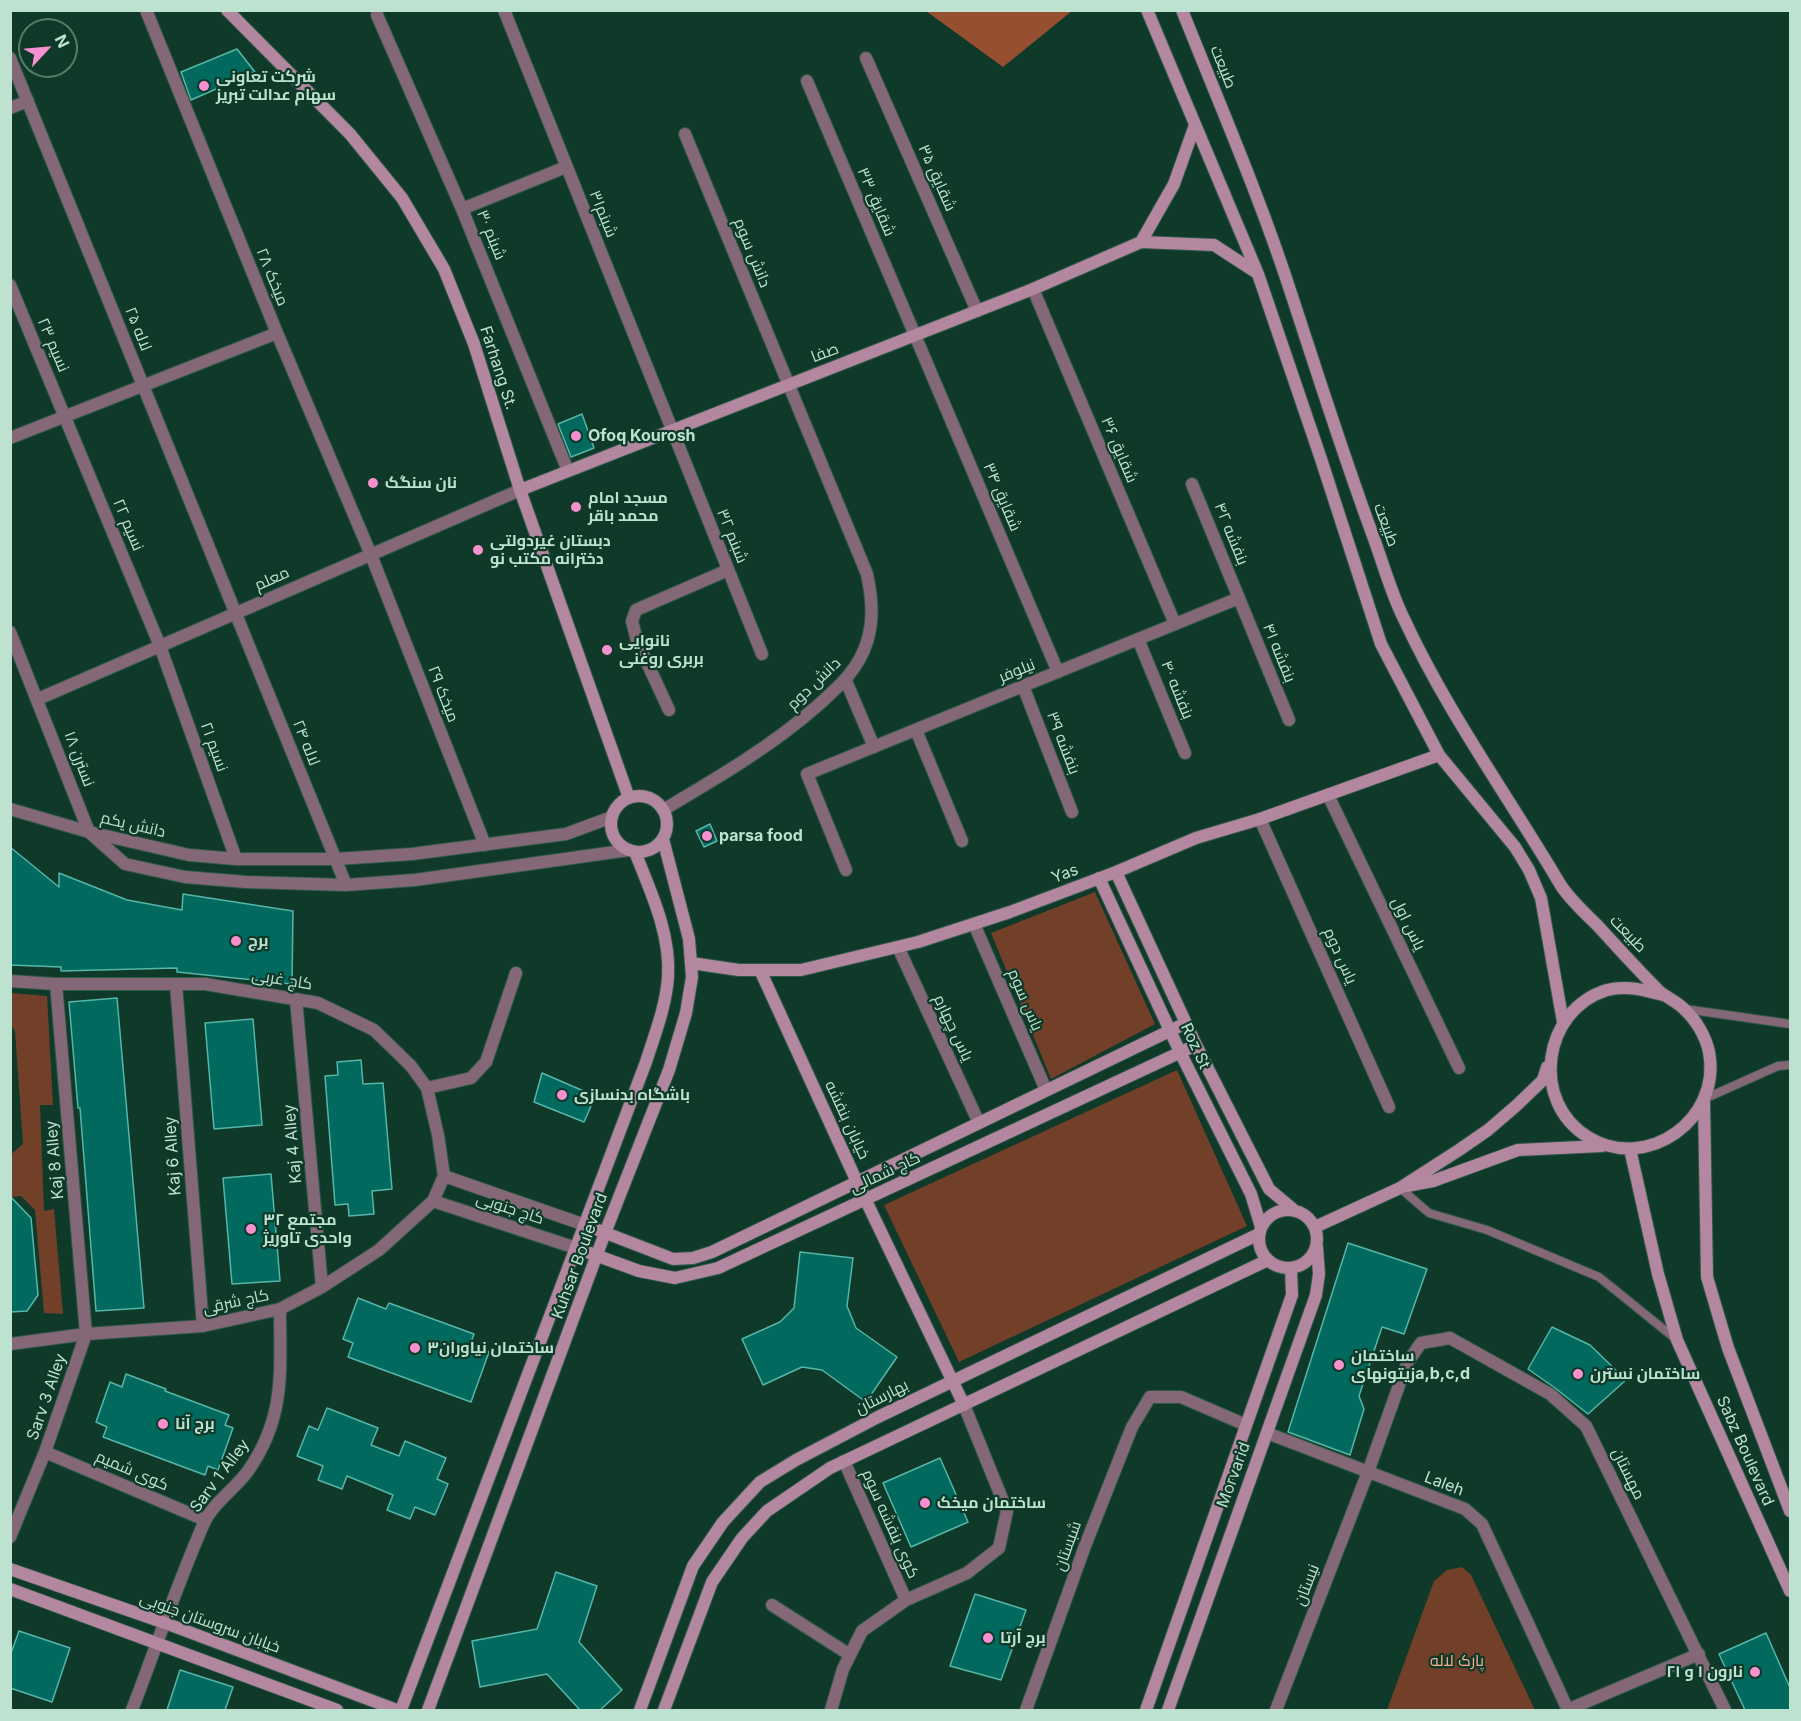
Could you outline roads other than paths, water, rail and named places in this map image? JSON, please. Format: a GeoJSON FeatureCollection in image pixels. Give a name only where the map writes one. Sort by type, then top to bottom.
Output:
{"type":"FeatureCollection","features":[{"type":"Feature","properties":{"kind":"street","name":"میخک ۲۸"},"geometry":{"type":"LineString","coordinates":[[146,10],[277,333],[371,555]]}},
{"type":"Feature","properties":{"kind":"street","name":"Farhang St."},"geometry":{"type":"LineString","coordinates":[[227,10],[350,134],[402,198],[444,269],[474,344],[520,490],[629,798]]}},
{"type":"Feature","properties":{"kind":"street","name":"شبنم۳۱"},"geometry":{"type":"LineString","coordinates":[[504,10],[672,430]]}},
{"type":"Feature","properties":{"kind":"street"},"geometry":{"type":"LineString","coordinates":[[1147,10],[1258,274],[1381,644],[1439,755],[1515,847],[1529,870],[1541,898],[1563,1022]]}},
{"type":"Feature","properties":{"kind":"street","name":"طبیعت"},"geometry":{"type":"LineString","coordinates":[[1182,10],[1271,231],[1354,484],[1403,618],[1465,732],[1564,891],[1663,994]]}},
{"type":"Feature","properties":{"kind":"street","name":"شبنم ۳۰"},"geometry":{"type":"LineString","coordinates":[[377,15],[462,209],[568,471]]}},
{"type":"Feature","properties":{"kind":"street","name":"لاله ۲۵"},"geometry":{"type":"LineString","coordinates":[[10,58],[236,613]]}},
{"type":"Feature","properties":{"kind":"street","name":"شقایق ۳۵"},"geometry":{"type":"LineString","coordinates":[[866,58],[977,310]]}},
{"type":"Feature","properties":{"kind":"street","name":"شقایق ۳۳"},"geometry":{"type":"LineString","coordinates":[[807,81],[915,335]]}},
{"type":"Feature","properties":{"kind":"street"},"geometry":{"type":"LineString","coordinates":[[10,108],[28,101]]}},
{"type":"Feature","properties":{"kind":"street"},"geometry":{"type":"LineString","coordinates":[[1195,125],[1174,184],[1140,242],[1214,245],[1258,274]]}},
{"type":"Feature","properties":{"kind":"street","name":"دانش سوم"},"geometry":{"type":"LineString","coordinates":[[685,134],[788,385]]}},
{"type":"Feature","properties":{"kind":"street"},"geometry":{"type":"LineString","coordinates":[[462,209],[566,167]]}},
{"type":"Feature","properties":{"kind":"street","name":"صفا"},"geometry":{"type":"LineString","coordinates":[[520,490],[1033,289],[1140,242]]}},
{"type":"Feature","properties":{"kind":"street","name":"نسیم ۲۳"},"geometry":{"type":"LineString","coordinates":[[10,285],[65,417]]}},
{"type":"Feature","properties":{"kind":"street","name":"شقایق ۳۶"},"geometry":{"type":"LineString","coordinates":[[1033,289],[1175,624]]}},
{"type":"Feature","properties":{"kind":"street"},"geometry":{"type":"LineString","coordinates":[[10,438],[277,333]]}},
{"type":"Feature","properties":{"kind":"street","name":"شقایق ۳۴"},"geometry":{"type":"LineString","coordinates":[[915,335],[1058,672]]}},
{"type":"Feature","properties":{"kind":"street","name":"دانش دوم"},"geometry":{"type":"LineString","coordinates":[[663,810],[735,768],[790,729],[846,681],[866,644],[872,621],[872,597],[867,574],[788,385]]}},
{"type":"Feature","properties":{"kind":"street","name":"نسیم ۲۲"},"geometry":{"type":"LineString","coordinates":[[65,417],[160,646]]}},
{"type":"Feature","properties":{"kind":"street","name":"شبنم ۳۲"},"geometry":{"type":"LineString","coordinates":[[672,430],[762,654]]}},
{"type":"Feature","properties":{"kind":"street","name":"بنفشه ۴۲"},"geometry":{"type":"LineString","coordinates":[[1192,484],[1239,598]]}},
{"type":"Feature","properties":{"kind":"street","name":"معلم"},"geometry":{"type":"LineString","coordinates":[[38,699],[520,490]]}},
{"type":"Feature","properties":{"kind":"street","name":"میخک ۲۹"},"geometry":{"type":"LineString","coordinates":[[371,555],[485,845]]}},
{"type":"Feature","properties":{"kind":"street"},"geometry":{"type":"LineString","coordinates":[[669,710],[637,641],[632,621],[636,610],[728,570]]}},
{"type":"Feature","properties":{"kind":"street","name":"نیلوفر"},"geometry":{"type":"LineString","coordinates":[[846,870],[807,774],[1239,598]]}},
{"type":"Feature","properties":{"kind":"street","name":"بنفشه ۴۱"},"geometry":{"type":"LineString","coordinates":[[1239,598],[1289,720]]}},
{"type":"Feature","properties":{"kind":"street","name":"لاله ۲۴"},"geometry":{"type":"LineString","coordinates":[[236,613],[346,885]]}},
{"type":"Feature","properties":{"kind":"street","name":"نسترن ۱۸"},"geometry":{"type":"LineString","coordinates":[[10,632],[89,832]]}},
{"type":"Feature","properties":{"kind":"street","name":"بنفشه ۴۰"},"geometry":{"type":"LineString","coordinates":[[1138,639],[1185,753]]}},
{"type":"Feature","properties":{"kind":"street","name":"نسیم ۲۱"},"geometry":{"type":"LineString","coordinates":[[160,646],[236,859]]}},
{"type":"Feature","properties":{"kind":"street"},"geometry":{"type":"LineString","coordinates":[[846,681],[874,747]]}},
{"type":"Feature","properties":{"kind":"street","name":"بنفشه ۳۹"},"geometry":{"type":"LineString","coordinates":[[1023,686],[1072,812]]}},
{"type":"Feature","properties":{"kind":"street"},"geometry":{"type":"LineString","coordinates":[[916,729],[962,842]]}},
{"type":"Feature","properties":{"kind":"street","name":"Yas"},"geometry":{"type":"LineString","coordinates":[[691,963],[739,970],[801,970],[898,947],[974,924],[1116,872],[1196,838],[1260,819],[1439,755]]}},
{"type":"Feature","properties":{"kind":"street","name":"یاس اول"},"geometry":{"type":"LineString","coordinates":[[1328,795],[1459,1068]]}},
{"type":"Feature","properties":{"kind":"street"},"geometry":{"type":"LineString","coordinates":[[637,796],[652,799],[663,810],[667,825],[663,839],[651,849],[632,851],[616,840],[611,825],[612,817],[621,802],[637,796]]}},
{"type":"Feature","properties":{"kind":"street"},"geometry":{"type":"LineString","coordinates":[[10,809],[89,832]]}},
{"type":"Feature","properties":{"kind":"street","name":"دانش یکم"},"geometry":{"type":"LineString","coordinates":[[89,832],[189,855],[236,859],[336,859],[412,854],[566,834],[612,817]]}},
{"type":"Feature","properties":{"kind":"street","name":"یاس دوم"},"geometry":{"type":"LineString","coordinates":[[1260,819],[1389,1107]]}},
{"type":"Feature","properties":{"kind":"street","name":"دانش یکم"},"geometry":{"type":"LineString","coordinates":[[89,832],[125,864],[184,877],[246,882],[346,885],[415,880],[632,851]]}},
{"type":"Feature","properties":{"kind":"street","name":"Kuhsar Boulevard"},"geometry":{"type":"LineString","coordinates":[[428,1710],[605,1233],[669,1070],[686,1013],[692,977],[689,939],[663,839]]}},
{"type":"Feature","properties":{"kind":"street","name":"Kuhsar Boulevard"},"geometry":{"type":"LineString","coordinates":[[399,1710],[585,1225],[646,1062],[663,1008],[668,975],[666,943],[653,898],[632,851]]}},
{"type":"Feature","properties":{"kind":"street","name":"Roz St"},"geometry":{"type":"LineString","coordinates":[[1116,872],[1196,1045],[1269,1189],[1294,1210]]}},
{"type":"Feature","properties":{"kind":"street","name":"Roz St"},"geometry":{"type":"LineString","coordinates":[[1099,878],[1180,1053],[1251,1194],[1260,1231]]}},
{"type":"Feature","properties":{"kind":"street","name":"یاس سوم"},"geometry":{"type":"LineString","coordinates":[[974,924],[1046,1090]]}},
{"type":"Feature","properties":{"kind":"street","name":"یاس چهارم"},"geometry":{"type":"LineString","coordinates":[[898,947],[979,1123]]}},
{"type":"Feature","properties":{"kind":"street","name":"خیابان بنفشه"},"geometry":{"type":"LineString","coordinates":[[760,970],[857,1182],[964,1405]]}},
{"type":"Feature","properties":{"kind":"street"},"geometry":{"type":"LineString","coordinates":[[427,1088],[471,1078],[486,1062],[516,973]]}},
{"type":"Feature","properties":{"kind":"street","name":"کاج غربی"},"geometry":{"type":"LineString","coordinates":[[10,981],[57,984],[206,984],[318,1003],[374,1030],[411,1066],[427,1088],[444,1176]]}},
{"type":"Feature","properties":{"kind":"street","name":"Kaj 8 Alley"},"geometry":{"type":"LineString","coordinates":[[57,984],[86,1334]]}},
{"type":"Feature","properties":{"kind":"street","name":"Kaj 6 Alley"},"geometry":{"type":"LineString","coordinates":[[176,984],[203,1326]]}},
{"type":"Feature","properties":{"kind":"street"},"geometry":{"type":"LineString","coordinates":[[1315,1227],[1400,1188],[1488,1130],[1543,1080],[1551,1051],[1563,1022],[1583,1002],[1608,990],[1636,987],[1663,994],[1685,1009],[1700,1028],[1708,1051],[1710,1075],[1704,1099],[1692,1119],[1675,1135],[1653,1146],[1630,1149],[1591,1145],[1518,1150],[1433,1181],[1400,1188]]}},
{"type":"Feature","properties":{"kind":"street","name":"Kaj 4 Alley"},"geometry":{"type":"LineString","coordinates":[[296,999],[322,1287]]}},
{"type":"Feature","properties":{"kind":"street","name":"کاج شمالی"},"geometry":{"type":"LineString","coordinates":[[585,1225],[673,1259],[693,1258],[712,1252],[1186,1023]]}},
{"type":"Feature","properties":{"kind":"street","name":"کاج شمالی"},"geometry":{"type":"LineString","coordinates":[[576,1248],[639,1271],[675,1278],[718,1268],[1196,1045]]}},
{"type":"Feature","properties":{"kind":"street"},"geometry":{"type":"LineString","coordinates":[[1551,1051],[1550,1076],[1556,1100],[1569,1121],[1588,1137],[1611,1146]]}},
{"type":"Feature","properties":{"kind":"street","name":"Sabz Boulevard"},"geometry":{"type":"LineString","coordinates":[[1704,1099],[1707,1277],[1728,1348],[1791,1511]]}},
{"type":"Feature","properties":{"kind":"street","name":"Sabz Boulevard"},"geometry":{"type":"LineString","coordinates":[[1630,1149],[1658,1274],[1677,1340],[1791,1591]]}},
{"type":"Feature","properties":{"kind":"street"},"geometry":{"type":"LineString","coordinates":[[433,1201],[444,1176]]}},
{"type":"Feature","properties":{"kind":"street","name":"کاج جنوبی"},"geometry":{"type":"LineString","coordinates":[[444,1176],[585,1225]]}},
{"type":"Feature","properties":{"kind":"street","name":"کاج جنوبی"},"geometry":{"type":"LineString","coordinates":[[433,1201],[576,1248]]}},
{"type":"Feature","properties":{"kind":"street","name":"کاج شرقی"},"geometry":{"type":"LineString","coordinates":[[10,1344],[86,1334],[203,1326],[280,1309],[322,1287],[379,1250],[433,1201]]}},
{"type":"Feature","properties":{"kind":"street"},"geometry":{"type":"LineString","coordinates":[[1284,1209],[1294,1210],[1310,1219],[1315,1227],[1317,1247],[1305,1263],[1291,1268],[1276,1266],[1262,1253],[1260,1231],[1268,1217],[1275,1212],[1284,1209]]}},
{"type":"Feature","properties":{"kind":"street","name":"بهارستان"},"geometry":{"type":"LineString","coordinates":[[640,1710],[693,1566],[723,1522],[760,1482],[796,1460],[951,1381],[1260,1231]]}},
{"type":"Feature","properties":{"kind":"street","name":"Morvarid"},"geometry":{"type":"LineString","coordinates":[[1168,1710],[1316,1295],[1317,1247]]}},
{"type":"Feature","properties":{"kind":"street"},"geometry":{"type":"LineString","coordinates":[[664,1710],[712,1582],[742,1538],[767,1511],[830,1468],[1268,1260]]}},
{"type":"Feature","properties":{"kind":"street","name":"Morvarid"},"geometry":{"type":"LineString","coordinates":[[1146,1710],[1292,1295],[1291,1268]]}},
{"type":"Feature","properties":{"kind":"street","name":"Sarv 1 Alley"},"geometry":{"type":"LineString","coordinates":[[132,1710],[205,1520],[240,1481],[260,1454],[275,1416],[281,1384],[280,1309]]}},
{"type":"Feature","properties":{"kind":"street","name":"Sarv 3 Alley"},"geometry":{"type":"LineString","coordinates":[[10,1537],[45,1452],[86,1334]]}},
{"type":"Feature","properties":{"kind":"street","name":"مهستان"},"geometry":{"type":"LineString","coordinates":[[1421,1342],[1450,1338],[1550,1394],[1586,1426],[1725,1710]]}},
{"type":"Feature","properties":{"kind":"street","name":"نیستان"},"geometry":{"type":"LineString","coordinates":[[1276,1710],[1368,1472],[1407,1363],[1421,1342]]}},
{"type":"Feature","properties":{"kind":"street","name":"شبستان"},"geometry":{"type":"LineString","coordinates":[[1026,1710],[1085,1546],[1132,1427],[1150,1397],[1181,1397],[1246,1425]]}},
{"type":"Feature","properties":{"kind":"street"},"geometry":{"type":"LineString","coordinates":[[831,1710],[843,1669],[862,1632],[906,1600],[967,1573],[999,1548],[1007,1512],[964,1405]]}},
{"type":"Feature","properties":{"kind":"street"},"geometry":{"type":"LineString","coordinates":[[1246,1425],[1267,1433]]}},
{"type":"Feature","properties":{"kind":"street","name":"Laleh"},"geometry":{"type":"LineString","coordinates":[[1267,1433],[1465,1509],[1482,1524],[1568,1710]]}},
{"type":"Feature","properties":{"kind":"street","name":"کوی شمیم"},"geometry":{"type":"LineString","coordinates":[[45,1452],[205,1520]]}},
{"type":"Feature","properties":{"kind":"street","name":"کوی بنفشه سوم"},"geometry":{"type":"LineString","coordinates":[[844,1461],[906,1600]]}},
{"type":"Feature","properties":{"kind":"street","name":"خیابان سروستان جنوبی"},"geometry":{"type":"LineString","coordinates":[[10,1569],[165,1623],[399,1710]]}},
{"type":"Feature","properties":{"kind":"street"},"geometry":{"type":"LineString","coordinates":[[10,1589],[337,1710]]}},
{"type":"Feature","properties":{"kind":"street"},"geometry":{"type":"LineString","coordinates":[[772,1605],[850,1655]]}},
{"type":"Feature","properties":{"kind":"street"},"geometry":{"type":"LineString","coordinates":[[1568,1710],[1699,1654]]}},
{"type":"Feature","properties":{"kind":"lane"},"geometry":{"type":"LineString","coordinates":[[1685,1009],[1791,1024]]}},
{"type":"Feature","properties":{"kind":"lane"},"geometry":{"type":"LineString","coordinates":[[1704,1099],[1778,1066],[1791,1065]]}},
{"type":"Feature","properties":{"kind":"lane"},"geometry":{"type":"LineString","coordinates":[[1400,1188],[1429,1213],[1487,1230],[1599,1277],[1677,1340]]}},
{"type":"Feature","properties":{"kind":"place","name":"شرکت تعاونی سهام عدالت تبریز"},"geometry":{"type":"Point","coordinates":[204,86]}},
{"type":"Feature","properties":{"kind":"place","name":"Ofoq Kourosh"},"geometry":{"type":"Point","coordinates":[576,436]}},
{"type":"Feature","properties":{"kind":"place","name":"نان سنگک"},"geometry":{"type":"Point","coordinates":[373,483]}},
{"type":"Feature","properties":{"kind":"place","name":"مسجد امام محمد باقر"},"geometry":{"type":"Point","coordinates":[576,507]}},
{"type":"Feature","properties":{"kind":"place","name":"دبستان غیردولتی دخترانه مکتب نو"},"geometry":{"type":"Point","coordinates":[478,550]}},
{"type":"Feature","properties":{"kind":"place","name":"نانوایی بربری روغنی"},"geometry":{"type":"Point","coordinates":[607,650]}},
{"type":"Feature","properties":{"kind":"place","name":"parsa food"},"geometry":{"type":"Point","coordinates":[707,836]}},
{"type":"Feature","properties":{"kind":"place","name":"برج"},"geometry":{"type":"Point","coordinates":[236,941]}},
{"type":"Feature","properties":{"kind":"place","name":"باشگاه بدنسازی"},"geometry":{"type":"Point","coordinates":[562,1095]}},
{"type":"Feature","properties":{"kind":"place","name":"مجتمع ۳۲ واحدی تاوریژ"},"geometry":{"type":"Point","coordinates":[251,1229]}},
{"type":"Feature","properties":{"kind":"place","name":"ساختمان نیاوران۳"},"geometry":{"type":"Point","coordinates":[415,1348]}},
{"type":"Feature","properties":{"kind":"place","name":"ساختمان زیتونهایa,b,c,d"},"geometry":{"type":"Point","coordinates":[1339,1365]}},
{"type":"Feature","properties":{"kind":"place","name":"ساختمان نسترن"},"geometry":{"type":"Point","coordinates":[1578,1374]}},
{"type":"Feature","properties":{"kind":"place","name":"برج آنا"},"geometry":{"type":"Point","coordinates":[163,1424]}},
{"type":"Feature","properties":{"kind":"place","name":"ساختمان میخک"},"geometry":{"type":"Point","coordinates":[925,1503]}},
{"type":"Feature","properties":{"kind":"place","name":"برج آرتا"},"geometry":{"type":"Point","coordinates":[988,1638]}},
{"type":"Feature","properties":{"kind":"place","name":"نارون ۱ و ۲۱"},"geometry":{"type":"Point","coordinates":[1755,1672]}},
{"type":"Feature","properties":{"kind":"park label","name":"پارک لاله"},"geometry":{"type":"Point","coordinates":[1457,1661]}}]}
